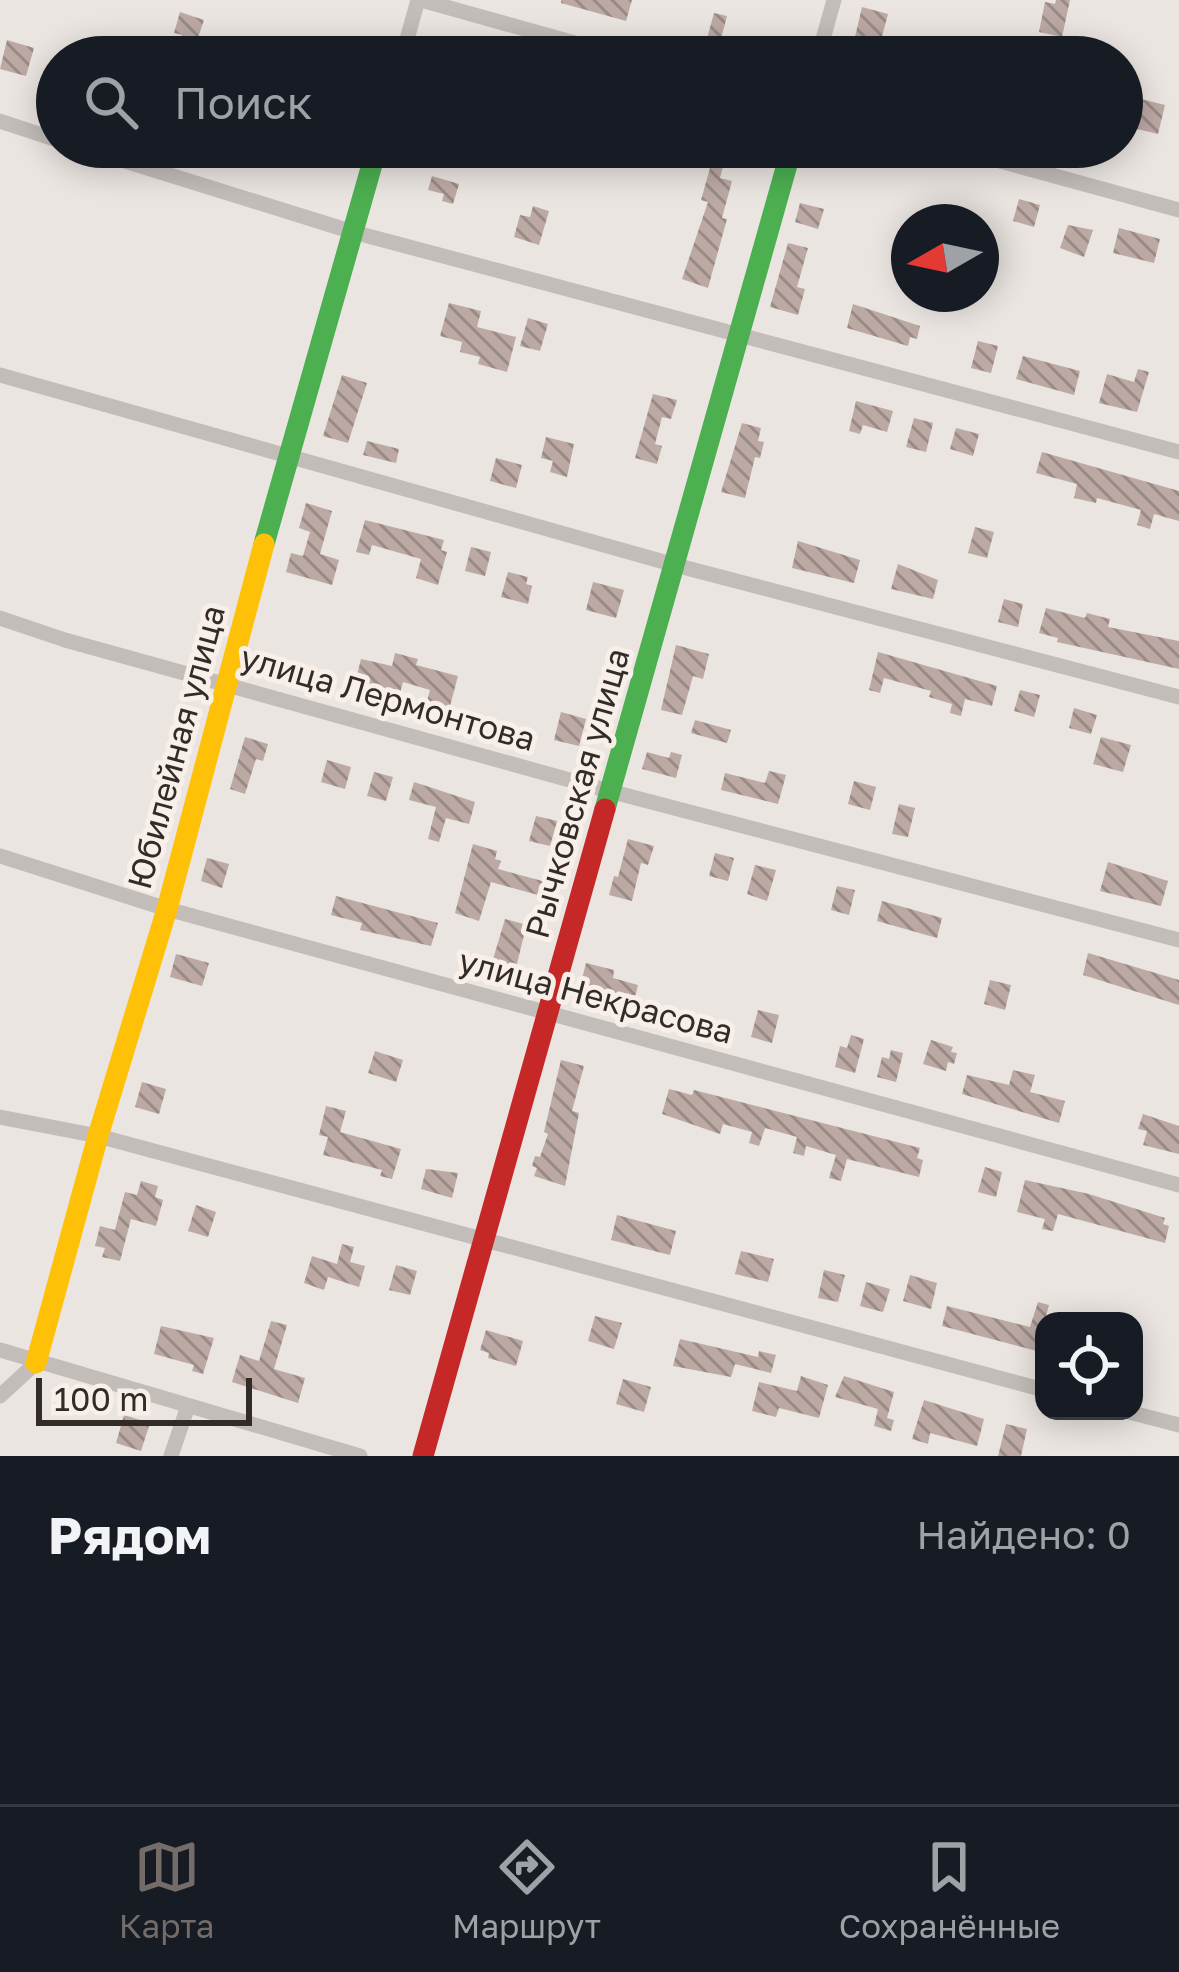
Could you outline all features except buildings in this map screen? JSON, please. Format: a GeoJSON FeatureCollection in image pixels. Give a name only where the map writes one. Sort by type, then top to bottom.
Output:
{"type":"FeatureCollection","features":[{"type":"Feature","properties":{"kind":"street"},"geometry":{"type":"LineString","coordinates":[[409,36],[420,0],[549,36]]}},
{"type":"Feature","properties":{"kind":"street"},"geometry":{"type":"LineString","coordinates":[[824,36],[834,0]]}},
{"type":"Feature","properties":{"kind":"street"},"geometry":{"type":"LineString","coordinates":[[0,121],[36,133]]}},
{"type":"Feature","properties":{"kind":"street"},"geometry":{"type":"LineString","coordinates":[[147,168],[353,232],[738,338],[1179,452]]}},
{"type":"Feature","properties":{"kind":"street","name":"Юбилейная улица"},"geometry":{"type":"LineString","coordinates":[[36,1363],[167,910],[287,458],[371,168]]}},
{"type":"Feature","properties":{"kind":"street","name":"Рычковская улица"},"geometry":{"type":"LineString","coordinates":[[422,1456],[786,168]]}},
{"type":"Feature","properties":{"kind":"street"},"geometry":{"type":"LineString","coordinates":[[1026,168],[1179,210]]}},
{"type":"Feature","properties":{"kind":"street"},"geometry":{"type":"LineString","coordinates":[[0,375],[675,566],[1179,697]]}},
{"type":"Feature","properties":{"kind":"street","name":"улица Лермонтова"},"geometry":{"type":"LineString","coordinates":[[0,618],[613,791],[1179,940]]}},
{"type":"Feature","properties":{"kind":"street","name":"улица Некрасова"},"geometry":{"type":"LineString","coordinates":[[0,856],[167,910],[1179,1185]]}},
{"type":"Feature","properties":{"kind":"street"},"geometry":{"type":"LineString","coordinates":[[0,1117],[98,1136],[1035,1388]]}},
{"type":"Feature","properties":{"kind":"street"},"geometry":{"type":"LineString","coordinates":[[0,1350],[360,1456]]}},
{"type":"Feature","properties":{"kind":"street"},"geometry":{"type":"LineString","coordinates":[[0,1396],[36,1363]]}},
{"type":"Feature","properties":{"kind":"street"},"geometry":{"type":"LineString","coordinates":[[171,1456],[188,1406]]}},
{"type":"Feature","properties":{"kind":"street"},"geometry":{"type":"LineString","coordinates":[[1143,1416],[1179,1425]]}},
{"type":"Feature","properties":{"kind":"traffic: fast"},"geometry":{"type":"LineString","coordinates":[[264,544],[371,168]]}},
{"type":"Feature","properties":{"kind":"traffic: fast"},"geometry":{"type":"LineString","coordinates":[[605,809],[786,168]]}},
{"type":"Feature","properties":{"kind":"traffic: slow"},"geometry":{"type":"LineString","coordinates":[[36,1363],[167,909],[264,544]]}},
{"type":"Feature","properties":{"kind":"traffic: jam"},"geometry":{"type":"LineString","coordinates":[[423,1456],[605,809]]}}]}
